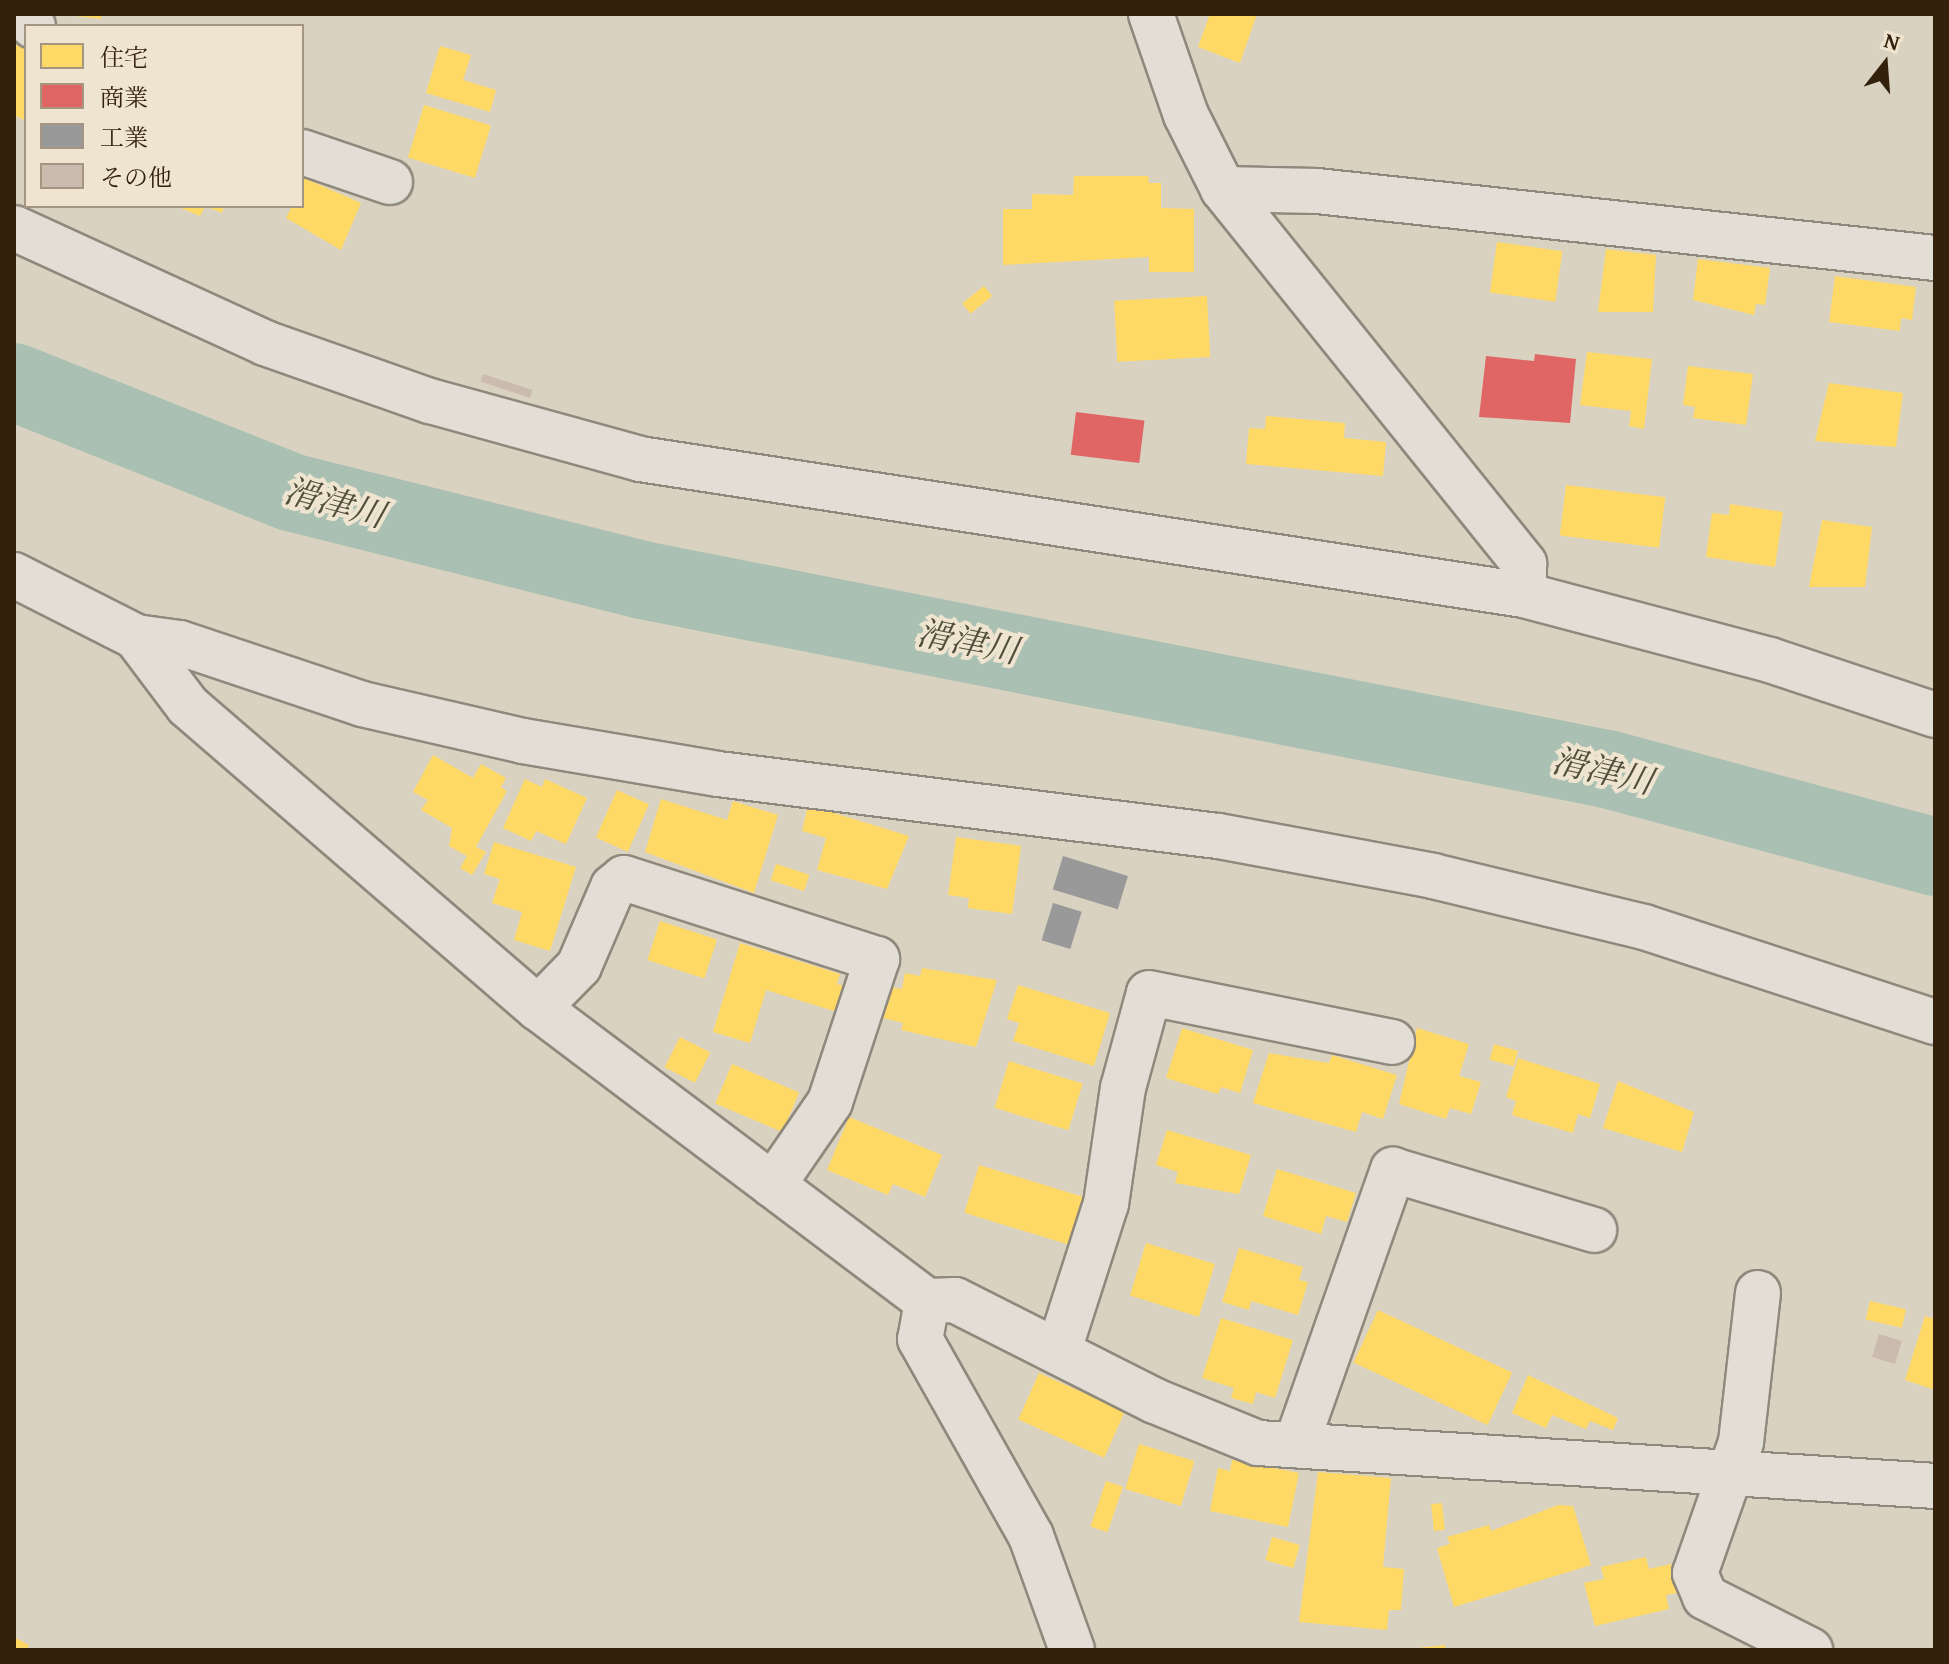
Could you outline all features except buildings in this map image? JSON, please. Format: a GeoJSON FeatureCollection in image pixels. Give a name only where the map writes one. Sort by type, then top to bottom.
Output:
{"type":"FeatureCollection","features":[{"type":"Feature","properties":{"kind":"street"},"geometry":{"type":"LineString","coordinates":[[1151,14],[1192,128],[1223,189],[1524,564],[1524,595]]}},
{"type":"Feature","properties":{"kind":"street"},"geometry":{"type":"LineString","coordinates":[[304,153],[390,182]]}},
{"type":"Feature","properties":{"kind":"street"},"geometry":{"type":"LineString","coordinates":[[1223,189],[1317,191],[1935,258]]}},
{"type":"Feature","properties":{"kind":"street"},"geometry":{"type":"LineString","coordinates":[[14,228],[265,343],[430,401],[640,459],[1198,539],[1524,595],[1770,660],[1935,715]]}},
{"type":"Feature","properties":{"kind":"street"},"geometry":{"type":"LineString","coordinates":[[14,575],[136,637],[180,643],[362,704],[523,741],[1218,836],[1433,876],[1644,927],[1935,1022]]}},
{"type":"Feature","properties":{"kind":"street"},"geometry":{"type":"LineString","coordinates":[[136,637],[188,706],[538,1008],[927,1301],[955,1300],[1227,1435],[1296,1445],[1935,1486]]}},
{"type":"Feature","properties":{"kind":"street"},"geometry":{"type":"LineString","coordinates":[[538,1008],[579,966],[613,887],[624,878],[877,959],[830,1102],[773,1185]]}},
{"type":"Feature","properties":{"kind":"street"},"geometry":{"type":"LineString","coordinates":[[1059,1350],[1106,1204],[1123,1088],[1149,993],[1392,1042]]}},
{"type":"Feature","properties":{"kind":"street"},"geometry":{"type":"LineString","coordinates":[[1296,1445],[1393,1170],[1594,1230]]}},
{"type":"Feature","properties":{"kind":"street"},"geometry":{"type":"LineString","coordinates":[[1758,1293],[1741,1442],[1726,1474],[1695,1573],[1705,1597],[1810,1650]]}},
{"type":"Feature","properties":{"kind":"street"},"geometry":{"type":"LineString","coordinates":[[927,1301],[920,1339],[1031,1536],[1072,1650]]}},
{"type":"Feature","properties":{"kind":"waterway","name":"滑津川"},"geometry":{"type":"LineString","coordinates":[[14,382],[290,492],[642,580],[1607,769],[1935,857]]}}]}
